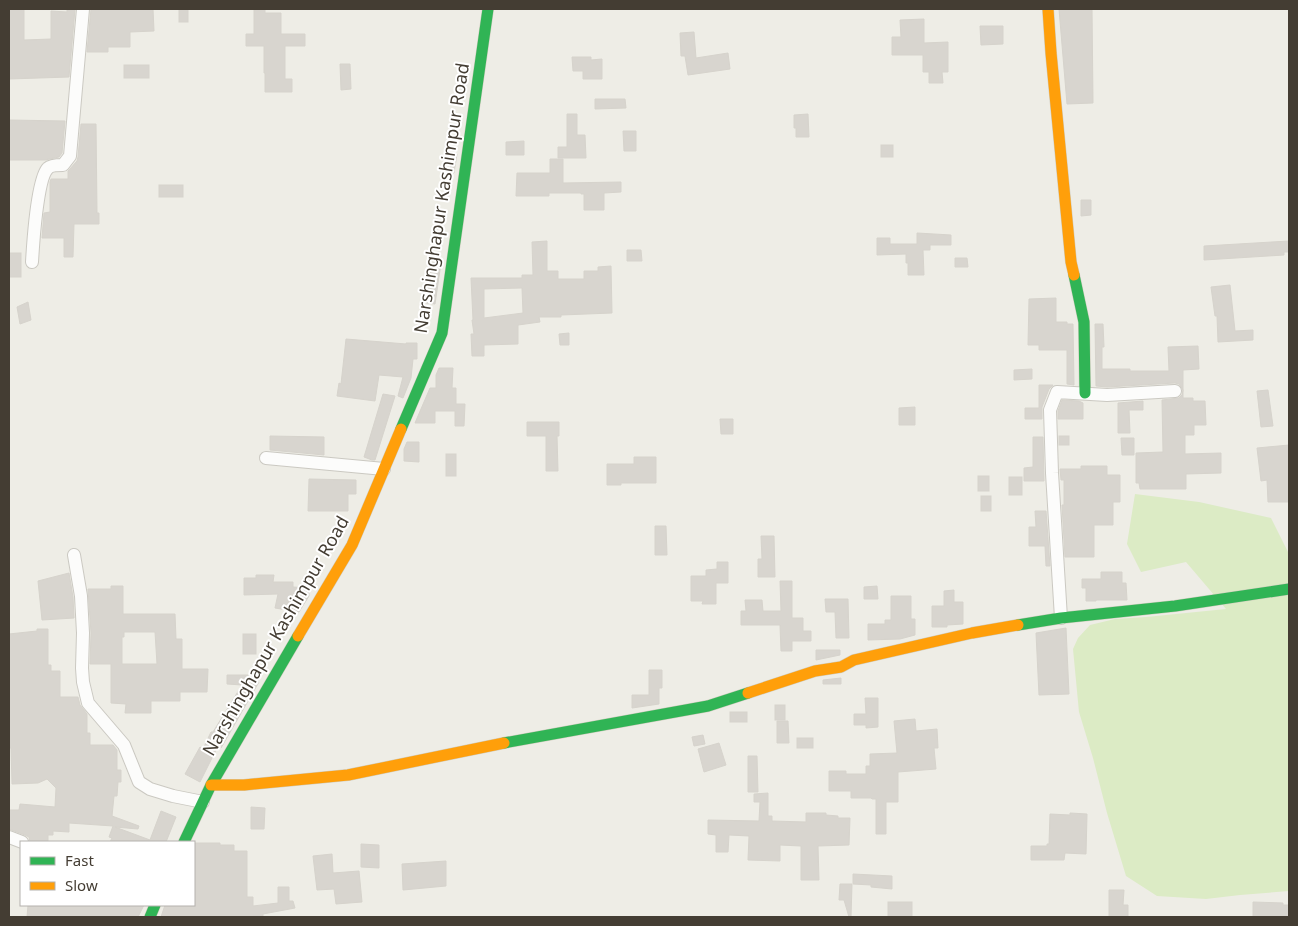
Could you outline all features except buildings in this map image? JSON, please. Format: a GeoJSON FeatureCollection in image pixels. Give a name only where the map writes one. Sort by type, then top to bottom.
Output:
{"type":"FeatureCollection","features":[{"type":"Feature","properties":{"kind":"street"},"geometry":{"type":"LineString","coordinates":[[32,262],[35,222],[41,184],[46,170],[49,167],[63,165],[70,156],[83,9]]}},
{"type":"Feature","properties":{"kind":"street","name":"Narshinghapur Kashimpur Road"},"geometry":{"type":"LineString","coordinates":[[184,841],[211,785],[352,545],[442,333],[488,9]]}},
{"type":"Feature","properties":{"kind":"street"},"geometry":{"type":"LineString","coordinates":[[1048,9],[1071,262],[1084,322],[1085,393]]}},
{"type":"Feature","properties":{"kind":"street"},"geometry":{"type":"LineString","coordinates":[[1062,618],[1052,473],[1050,410],[1058,392],[1107,395],[1175,391]]}},
{"type":"Feature","properties":{"kind":"street"},"geometry":{"type":"LineString","coordinates":[[266,458],[384,469]]}},
{"type":"Feature","properties":{"kind":"street"},"geometry":{"type":"LineString","coordinates":[[74,555],[81,596],[83,675],[88,704],[124,746],[140,782],[150,789],[203,802]]}},
{"type":"Feature","properties":{"kind":"street"},"geometry":{"type":"LineString","coordinates":[[211,785],[244,785],[348,775],[526,738],[708,706],[815,671],[841,667],[854,660],[972,633],[1062,618],[1175,606],[1289,589]]}},
{"type":"Feature","properties":{"kind":"green space"},"geometry":{"type":"Polygon","coordinates":[[[1135,494],[1199,502],[1271,518],[1289,554],[1289,891],[1206,899],[1157,896],[1126,876],[1079,712],[1073,649],[1078,638],[1090,625],[1115,619],[1226,609],[1186,562],[1141,572],[1127,544],[1135,494]]]}},
{"type":"Feature","properties":{"kind":"traffic: fast"},"geometry":{"type":"LineString","coordinates":[[401,429],[442,333],[488,9]]}},
{"type":"Feature","properties":{"kind":"traffic: fast"},"geometry":{"type":"LineString","coordinates":[[1074,275],[1084,322],[1085,393]]}},
{"type":"Feature","properties":{"kind":"traffic: fast"},"geometry":{"type":"LineString","coordinates":[[1018,625],[1061,618],[1175,606],[1289,589]]}},
{"type":"Feature","properties":{"kind":"traffic: fast"},"geometry":{"type":"LineString","coordinates":[[184,841],[211,785],[298,636]]}},
{"type":"Feature","properties":{"kind":"traffic: fast"},"geometry":{"type":"LineString","coordinates":[[504,743],[708,706],[748,693]]}},
{"type":"Feature","properties":{"kind":"traffic: fast"},"geometry":{"type":"LineString","coordinates":[[150,917],[155,906]]}},
{"type":"Feature","properties":{"kind":"traffic: slow"},"geometry":{"type":"LineString","coordinates":[[1048,9],[1071,262],[1074,275]]}},
{"type":"Feature","properties":{"kind":"traffic: slow"},"geometry":{"type":"LineString","coordinates":[[298,636],[352,545],[401,429]]}},
{"type":"Feature","properties":{"kind":"traffic: slow"},"geometry":{"type":"LineString","coordinates":[[748,693],[815,671],[841,667],[854,660],[972,633],[1018,625]]}},
{"type":"Feature","properties":{"kind":"traffic: slow"},"geometry":{"type":"LineString","coordinates":[[211,785],[244,785],[348,775],[504,743]]}}]}
